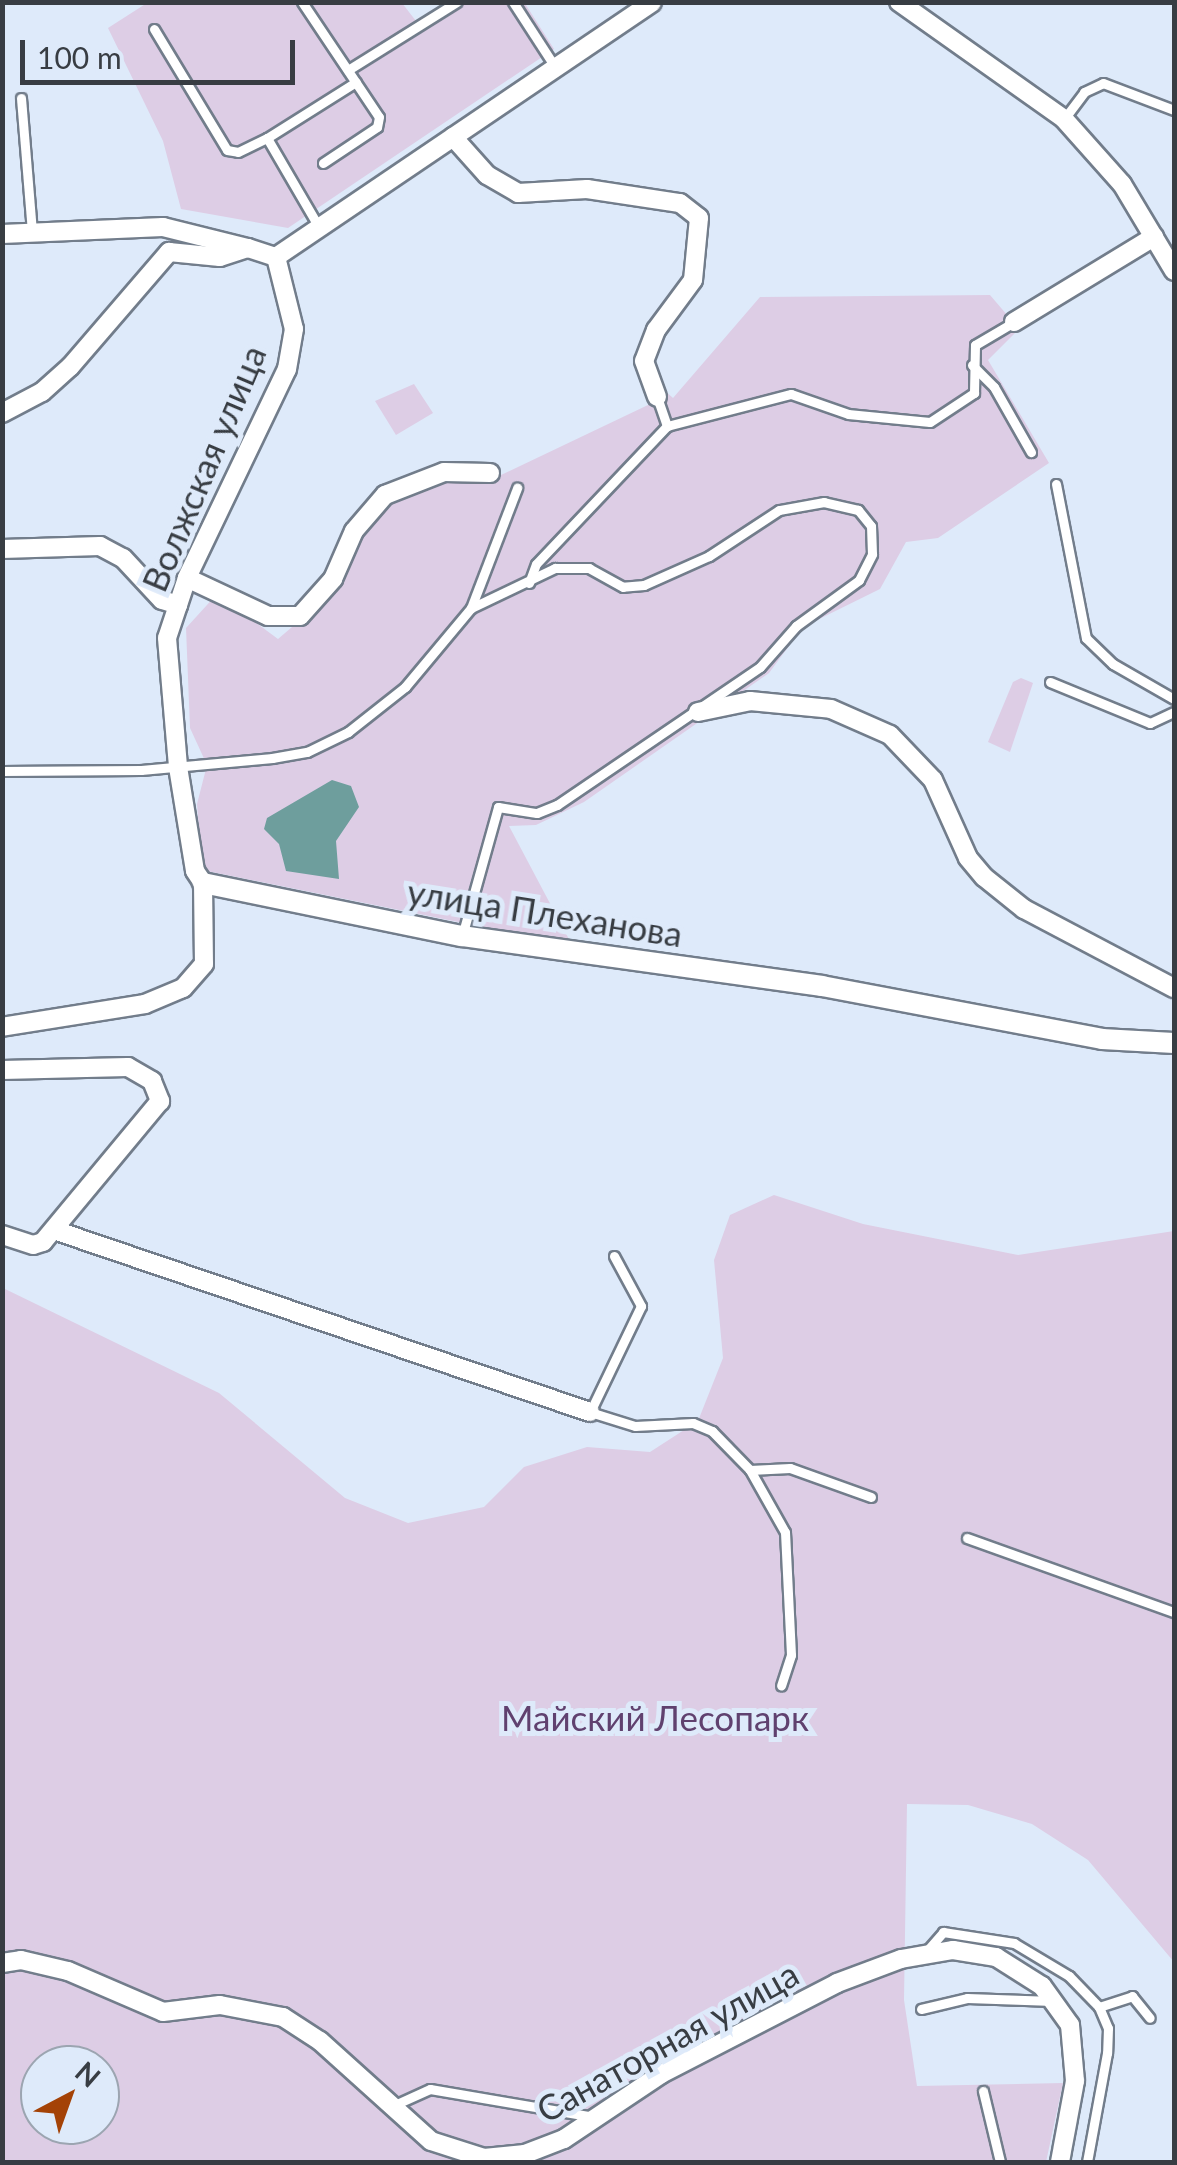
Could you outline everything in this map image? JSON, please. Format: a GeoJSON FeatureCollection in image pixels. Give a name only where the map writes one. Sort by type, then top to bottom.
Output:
{"type":"FeatureCollection","features":[{"type":"Feature","properties":{"kind":"street"},"geometry":{"type":"LineString","coordinates":[[2,234],[163,227],[276,257],[317,224],[652,2]]}},
{"type":"Feature","properties":{"kind":"street"},"geometry":{"type":"LineString","coordinates":[[899,2],[1064,119],[1122,184],[1174,271]]}},
{"type":"Feature","properties":{"kind":"street"},"geometry":{"type":"LineString","coordinates":[[453,137],[486,175],[518,193],[588,189],[680,204],[700,218],[693,280],[656,330],[644,361],[656,397]]}},
{"type":"Feature","properties":{"kind":"street"},"geometry":{"type":"LineString","coordinates":[[1014,322],[1154,238]]}},
{"type":"Feature","properties":{"kind":"street"},"geometry":{"type":"LineString","coordinates":[[2,412],[42,392],[70,367],[169,252],[220,256],[248,248]]}},
{"type":"Feature","properties":{"kind":"street","name":"Волжская улица"},"geometry":{"type":"LineString","coordinates":[[202,882],[194,871],[178,767],[167,638],[188,578],[287,370],[294,329],[276,257]]}},
{"type":"Feature","properties":{"kind":"street"},"geometry":{"type":"LineString","coordinates":[[188,578],[268,616],[300,616],[333,579],[354,531],[385,495],[444,472],[490,473]]}},
{"type":"Feature","properties":{"kind":"street"},"geometry":{"type":"LineString","coordinates":[[2,549],[100,546],[123,558],[162,600],[178,605]]}},
{"type":"Feature","properties":{"kind":"street"},"geometry":{"type":"LineString","coordinates":[[698,712],[750,701],[831,710],[878,728],[933,780],[968,858],[984,876],[1024,910],[1174,988]]}},
{"type":"Feature","properties":{"kind":"street"},"geometry":{"type":"LineString","coordinates":[[2,1026],[145,1004],[184,988],[197,977],[209,947],[202,882]]}},
{"type":"Feature","properties":{"kind":"street","name":"улица Плеханова"},"geometry":{"type":"LineString","coordinates":[[202,882],[462,936],[822,986],[1102,1038],[1174,1043]]}},
{"type":"Feature","properties":{"kind":"street"},"geometry":{"type":"LineString","coordinates":[[2,1070],[128,1067],[158,1092],[158,1109],[38,1245],[2,1235]]}},
{"type":"Feature","properties":{"kind":"street"},"geometry":{"type":"LineString","coordinates":[[54,1230],[590,1412]]}},
{"type":"Feature","properties":{"kind":"street","name":"Санаторная улица"},"geometry":{"type":"LineString","coordinates":[[2,1962],[21,1960],[68,1971],[163,2012],[220,2005],[283,2017],[320,2041],[388,2109],[431,2141],[484,2158],[526,2154],[596,2118],[661,2074],[837,1983],[923,1955],[953,1950],[996,1957],[1056,2001]]}},
{"type":"Feature","properties":{"kind":"street"},"geometry":{"type":"LineString","coordinates":[[1056,2001],[1070,2025],[1075,2080],[1060,2162]]}},
{"type":"Feature","properties":{"kind":"lane"},"geometry":{"type":"LineString","coordinates":[[302,2],[379,117],[377,127],[323,163]]}},
{"type":"Feature","properties":{"kind":"lane"},"geometry":{"type":"LineString","coordinates":[[348,70],[457,2]]}},
{"type":"Feature","properties":{"kind":"lane"},"geometry":{"type":"LineString","coordinates":[[513,2],[556,68]]}},
{"type":"Feature","properties":{"kind":"lane"},"geometry":{"type":"LineString","coordinates":[[154,30],[226,150],[238,152],[267,138],[356,82]]}},
{"type":"Feature","properties":{"kind":"lane"},"geometry":{"type":"LineString","coordinates":[[1064,119],[1084,92],[1103,84],[1174,110]]}},
{"type":"Feature","properties":{"kind":"lane"},"geometry":{"type":"LineString","coordinates":[[21,98],[32,232]]}},
{"type":"Feature","properties":{"kind":"lane"},"geometry":{"type":"LineString","coordinates":[[267,138],[317,224]]}},
{"type":"Feature","properties":{"kind":"lane"},"geometry":{"type":"LineString","coordinates":[[529,583],[536,564],[667,426],[791,394],[848,414],[930,422],[974,393],[974,346],[1014,322]]}},
{"type":"Feature","properties":{"kind":"lane"},"geometry":{"type":"LineString","coordinates":[[972,365],[994,387],[1031,452]]}},
{"type":"Feature","properties":{"kind":"lane"},"geometry":{"type":"LineString","coordinates":[[656,397],[667,426]]}},
{"type":"Feature","properties":{"kind":"lane"},"geometry":{"type":"LineString","coordinates":[[1056,484],[1086,638],[1112,664],[1174,699]]}},
{"type":"Feature","properties":{"kind":"lane"},"geometry":{"type":"LineString","coordinates":[[2,771],[178,767],[308,752],[348,732],[406,686],[472,608],[517,488]]}},
{"type":"Feature","properties":{"kind":"lane"},"geometry":{"type":"LineString","coordinates":[[462,936],[498,807],[537,813],[558,805],[698,712],[860,580],[872,554],[871,526],[858,510],[824,502],[779,510],[709,556],[644,585],[623,587],[573,566],[472,608]]}},
{"type":"Feature","properties":{"kind":"lane"},"geometry":{"type":"LineString","coordinates":[[1050,682],[1150,723],[1174,712]]}},
{"type":"Feature","properties":{"kind":"lane"},"geometry":{"type":"LineString","coordinates":[[614,1256],[641,1306],[590,1412],[635,1426],[692,1423],[712,1430],[750,1470],[785,1532],[791,1655],[781,1685]]}},
{"type":"Feature","properties":{"kind":"lane"},"geometry":{"type":"LineString","coordinates":[[750,1470],[790,1468],[871,1497]]}},
{"type":"Feature","properties":{"kind":"lane"},"geometry":{"type":"LineString","coordinates":[[967,1538],[1174,1612]]}},
{"type":"Feature","properties":{"kind":"lane"},"geometry":{"type":"LineString","coordinates":[[923,1955],[943,1932],[1014,1943],[1068,1976],[1099,2007],[1108,2028],[1087,2162]]}},
{"type":"Feature","properties":{"kind":"lane"},"geometry":{"type":"LineString","coordinates":[[1099,2007],[1132,1996],[1150,2018]]}},
{"type":"Feature","properties":{"kind":"lane"},"geometry":{"type":"LineString","coordinates":[[921,2009],[967,1998],[1056,2001]]}},
{"type":"Feature","properties":{"kind":"lane"},"geometry":{"type":"LineString","coordinates":[[388,2109],[430,2089],[596,2118]]}},
{"type":"Feature","properties":{"kind":"lane"},"geometry":{"type":"LineString","coordinates":[[983,2091],[1000,2162]]}},
{"type":"Feature","properties":{"kind":"green space"},"geometry":{"type":"Polygon","coordinates":[[[524,2],[554,49],[288,228],[181,209],[163,141],[108,28],[147,3],[402,3],[416,21],[445,3],[524,2]]]}},
{"type":"Feature","properties":{"kind":"green space"},"geometry":{"type":"Polygon","coordinates":[[[990,295],[1019,329],[988,360],[1049,463],[938,538],[906,542],[880,589],[803,627],[769,673],[584,802],[536,825],[509,826],[572,945],[202,870],[197,804],[207,765],[190,728],[186,628],[217,594],[278,639],[319,604],[379,510],[408,491],[445,480],[480,482],[501,475],[648,405],[664,390],[673,398],[760,297],[990,295]]]}},
{"type":"Feature","properties":{"kind":"green space"},"geometry":{"type":"Polygon","coordinates":[[[414,384],[433,413],[396,435],[375,401],[414,384]]]}},
{"type":"Feature","properties":{"kind":"green space"},"geometry":{"type":"Polygon","coordinates":[[[1021,678],[1033,683],[1010,752],[988,742],[1013,682],[1021,678]]]}},
{"type":"Feature","properties":{"kind":"green space","name":"Майский Лесопарк"},"geometry":{"type":"Polygon","coordinates":[[[774,1195],[863,1224],[1018,1255],[1174,1231],[1174,1962],[1088,1860],[1032,1824],[968,1805],[907,1804],[904,2000],[917,2086],[1063,2083],[1046,2162],[3,2162],[3,1288],[219,1393],[345,1498],[408,1523],[484,1507],[524,1467],[587,1447],[650,1452],[698,1421],[723,1358],[714,1260],[730,1215],[774,1195]]]}},
{"type":"Feature","properties":{"kind":"shaded area"},"geometry":{"type":"Polygon","coordinates":[[[332,780],[351,786],[359,807],[336,841],[339,879],[286,871],[279,844],[264,829],[267,818],[332,780]]]}}]}
